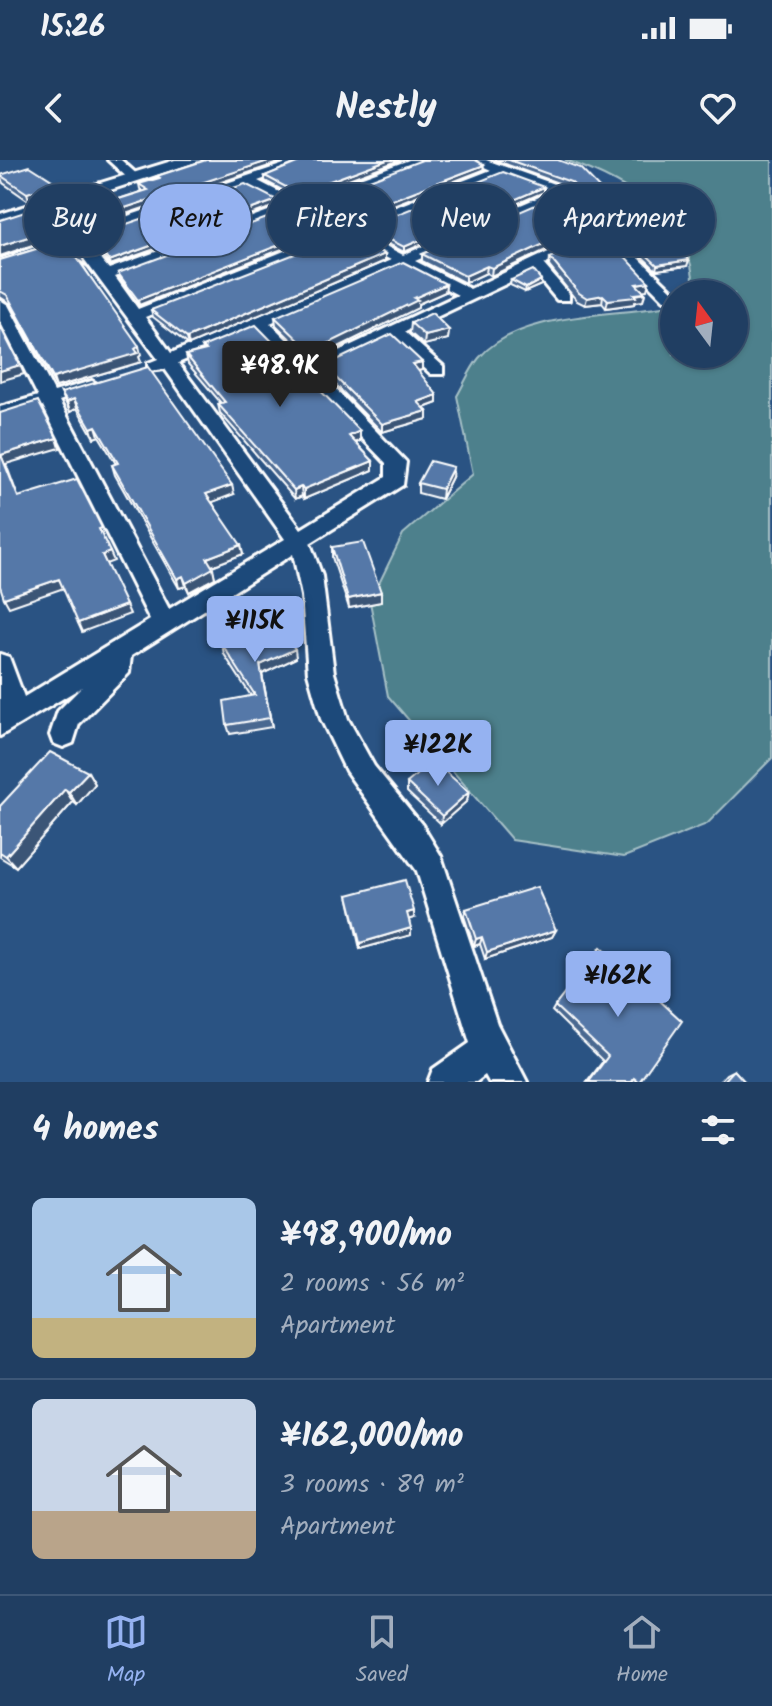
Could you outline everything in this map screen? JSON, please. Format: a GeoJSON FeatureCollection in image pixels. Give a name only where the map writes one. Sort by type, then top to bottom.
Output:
{"type":"FeatureCollection","features":[{"type":"Feature","properties":{"kind":"street"},"geometry":{"type":"LineString","coordinates":[[116,184],[193,160]]}},
{"type":"Feature","properties":{"kind":"street"},"geometry":{"type":"LineString","coordinates":[[124,222],[308,160]]}},
{"type":"Feature","properties":{"kind":"street"},"geometry":{"type":"LineString","coordinates":[[354,184],[420,160]]}},
{"type":"Feature","properties":{"kind":"street"},"geometry":{"type":"LineString","coordinates":[[475,160],[541,184]]}},
{"type":"Feature","properties":{"kind":"street"},"geometry":{"type":"LineString","coordinates":[[119,161],[135,178]]}},
{"type":"Feature","properties":{"kind":"street"},"geometry":{"type":"LineString","coordinates":[[396,212],[502,170]]}},
{"type":"Feature","properties":{"kind":"street"},"geometry":{"type":"LineString","coordinates":[[248,181],[267,191]]}},
{"type":"Feature","properties":{"kind":"street"},"geometry":{"type":"LineString","coordinates":[[137,372],[167,363],[534,205]]}},
{"type":"Feature","properties":{"kind":"street"},"geometry":{"type":"LineString","coordinates":[[0,220],[24,213]]}},
{"type":"Feature","properties":{"kind":"street"},"geometry":{"type":"LineString","coordinates":[[106,275],[267,216]]}},
{"type":"Feature","properties":{"kind":"street"},"geometry":{"type":"LineString","coordinates":[[0,264],[24,256]]}},
{"type":"Feature","properties":{"kind":"street"},"geometry":{"type":"LineString","coordinates":[[90,256],[300,539],[315,604],[321,673],[337,729],[355,762],[406,826],[430,867],[488,1051],[509,1082]]}},
{"type":"Feature","properties":{"kind":"street"},"geometry":{"type":"LineString","coordinates":[[134,316],[285,256]]}},
{"type":"Feature","properties":{"kind":"street"},"geometry":{"type":"LineString","coordinates":[[395,256],[470,295]]}},
{"type":"Feature","properties":{"kind":"street"},"geometry":{"type":"LineString","coordinates":[[309,372],[552,256]]}},
{"type":"Feature","properties":{"kind":"street"},"geometry":{"type":"LineString","coordinates":[[629,256],[660,287]]}},
{"type":"Feature","properties":{"kind":"street"},"geometry":{"type":"LineString","coordinates":[[535,264],[563,297]]}},
{"type":"Feature","properties":{"kind":"street"},"geometry":{"type":"LineString","coordinates":[[0,305],[164,623]]}},
{"type":"Feature","properties":{"kind":"street"},"geometry":{"type":"LineString","coordinates":[[0,664],[9,720],[396,480],[396,462],[261,323]]}},
{"type":"Feature","properties":{"kind":"street"},"geometry":{"type":"LineString","coordinates":[[394,331],[437,370]]}},
{"type":"Feature","properties":{"kind":"street"},"geometry":{"type":"LineString","coordinates":[[0,413],[108,381]]}},
{"type":"Feature","properties":{"kind":"street"},"geometry":{"type":"LineString","coordinates":[[63,735],[67,719],[120,666],[118,652]]}},
{"type":"Feature","properties":{"kind":"street"},"geometry":{"type":"LineString","coordinates":[[446,1082],[488,1051]]}},
{"type":"Feature","properties":{"kind":"green space"},"geometry":{"type":"Polygon","coordinates":[[[565,160],[772,160],[772,758],[707,824],[624,857],[512,840],[388,696],[370,602],[403,534],[473,474],[457,396],[476,362],[497,342],[543,323],[660,307],[660,368],[748,368],[748,280],[692,280],[688,256],[715,256],[715,184],[618,184],[565,160]]]}},
{"type":"Feature","properties":{"kind":"building"},"geometry":{"type":"Polygon","coordinates":[[[206,160],[271,160],[198,184],[139,184],[160,178],[157,176],[206,160]]]}},
{"type":"Feature","properties":{"kind":"building"},"geometry":{"type":"Polygon","coordinates":[[[304,160],[387,160],[322,184],[280,184],[265,176],[304,160]]]}},
{"type":"Feature","properties":{"kind":"building"},"geometry":{"type":"Polygon","coordinates":[[[422,160],[475,160],[484,165],[434,184],[412,184],[412,192],[396,198],[396,184],[359,184],[422,160]]]}},
{"type":"Feature","properties":{"kind":"building"},"geometry":{"type":"Polygon","coordinates":[[[509,160],[558,160],[580,168],[595,184],[571,182],[509,160]]]}},
{"type":"Feature","properties":{"kind":"building"},"geometry":{"type":"Polygon","coordinates":[[[30,166],[58,184],[24,184],[24,191],[0,175],[30,166]]]}},
{"type":"Feature","properties":{"kind":"building"},"geometry":{"type":"Polygon","coordinates":[[[503,172],[536,184],[534,191],[518,198],[518,184],[473,184],[503,172]]]}},
{"type":"Feature","properties":{"kind":"building"},"geometry":{"type":"Polygon","coordinates":[[[251,187],[267,195],[267,204],[251,209],[251,187]]]}},
{"type":"Feature","properties":{"kind":"building"},"geometry":{"type":"Polygon","coordinates":[[[140,193],[140,203],[124,208],[124,198],[140,193]]]}},
{"type":"Feature","properties":{"kind":"building"},"geometry":{"type":"Polygon","coordinates":[[[534,206],[534,248],[518,256],[518,213],[534,206]]]}},
{"type":"Feature","properties":{"kind":"building"},"geometry":{"type":"Polygon","coordinates":[[[412,208],[412,244],[404,247],[396,243],[396,215],[412,208]]]}},
{"type":"Feature","properties":{"kind":"building"},"geometry":{"type":"Polygon","coordinates":[[[24,212],[24,238],[0,246],[0,220],[24,212]]]}},
{"type":"Feature","properties":{"kind":"building"},"geometry":{"type":"Polygon","coordinates":[[[267,218],[267,250],[251,256],[251,224],[267,218]]]}},
{"type":"Feature","properties":{"kind":"building"},"geometry":{"type":"Polygon","coordinates":[[[140,219],[140,250],[124,256],[124,225],[140,219]]]}},
{"type":"Feature","properties":{"kind":"building"},"geometry":{"type":"Polygon","coordinates":[[[24,253],[24,256],[76,256],[139,346],[135,349],[138,353],[53,378],[7,295],[0,291],[0,260],[24,253]]]}},
{"type":"Feature","properties":{"kind":"building"},"geometry":{"type":"Polygon","coordinates":[[[105,256],[123,256],[109,261],[105,256]]]}},
{"type":"Feature","properties":{"kind":"building"},"geometry":{"type":"Polygon","coordinates":[[[164,256],[251,256],[138,300],[118,273],[164,256]]]}},
{"type":"Feature","properties":{"kind":"building"},"geometry":{"type":"Polygon","coordinates":[[[290,256],[380,256],[187,338],[151,310],[290,256]]]}},
{"type":"Feature","properties":{"kind":"building"},"geometry":{"type":"Polygon","coordinates":[[[426,256],[518,256],[492,268],[487,266],[465,276],[426,256]]]}},
{"type":"Feature","properties":{"kind":"building"},"geometry":{"type":"Polygon","coordinates":[[[625,256],[649,282],[636,284],[645,293],[634,294],[636,297],[608,300],[603,295],[587,298],[579,293],[550,258],[625,256]]]}},
{"type":"Feature","properties":{"kind":"building"},"geometry":{"type":"Polygon","coordinates":[[[648,256],[685,256],[689,260],[657,265],[648,256]]]}},
{"type":"Feature","properties":{"kind":"building"},"geometry":{"type":"Polygon","coordinates":[[[403,262],[446,284],[311,352],[275,317],[403,262]]]}},
{"type":"Feature","properties":{"kind":"building"},"geometry":{"type":"Polygon","coordinates":[[[533,270],[541,280],[526,288],[511,280],[533,270]]]}},
{"type":"Feature","properties":{"kind":"building"},"geometry":{"type":"Polygon","coordinates":[[[432,313],[449,330],[425,336],[411,323],[432,313]]]}},
{"type":"Feature","properties":{"kind":"building"},"geometry":{"type":"Polygon","coordinates":[[[256,325],[360,431],[349,436],[373,461],[304,489],[294,490],[218,404],[225,402],[186,355],[206,350],[202,347],[256,325]]]}},
{"type":"Feature","properties":{"kind":"building"},"geometry":{"type":"Polygon","coordinates":[[[0,326],[20,365],[0,371],[0,326]]]}},
{"type":"Feature","properties":{"kind":"building"},"geometry":{"type":"Polygon","coordinates":[[[392,334],[422,362],[413,364],[437,395],[418,402],[427,411],[382,424],[324,366],[392,334]]]}},
{"type":"Feature","properties":{"kind":"building"},"geometry":{"type":"Polygon","coordinates":[[[148,367],[232,485],[206,494],[241,545],[207,558],[213,568],[186,583],[183,576],[177,579],[112,465],[118,463],[96,426],[91,428],[74,399],[67,402],[61,393],[148,367]]]}},
{"type":"Feature","properties":{"kind":"building"},"geometry":{"type":"Polygon","coordinates":[[[38,401],[57,438],[1,455],[18,497],[77,479],[102,528],[99,529],[110,552],[102,555],[126,605],[78,623],[59,579],[4,598],[0,586],[0,413],[38,401]]]}},
{"type":"Feature","properties":{"kind":"building"},"geometry":{"type":"Polygon","coordinates":[[[430,461],[453,467],[442,489],[418,483],[430,461]]]}},
{"type":"Feature","properties":{"kind":"building"},"geometry":{"type":"Polygon","coordinates":[[[363,542],[381,592],[348,599],[332,547],[363,542]]]}},
{"type":"Feature","properties":{"kind":"building"},"geometry":{"type":"Polygon","coordinates":[[[270,614],[272,617],[278,614],[293,635],[287,637],[295,649],[260,665],[270,718],[227,725],[224,701],[255,695],[222,644],[229,641],[225,634],[270,614]]]}},
{"type":"Feature","properties":{"kind":"building"},"geometry":{"type":"Polygon","coordinates":[[[50,752],[88,772],[69,792],[65,789],[6,856],[0,852],[0,806],[50,752]]]}},
{"type":"Feature","properties":{"kind":"building"},"geometry":{"type":"Polygon","coordinates":[[[433,761],[469,792],[442,816],[407,783],[433,761]]]}},
{"type":"Feature","properties":{"kind":"building"},"geometry":{"type":"Polygon","coordinates":[[[405,880],[414,911],[407,913],[411,928],[360,943],[348,895],[405,880]]]}},
{"type":"Feature","properties":{"kind":"building"},"geometry":{"type":"Polygon","coordinates":[[[537,887],[556,930],[487,952],[482,937],[476,939],[466,909],[537,887]]]}},
{"type":"Feature","properties":{"kind":"building"},"geometry":{"type":"Polygon","coordinates":[[[601,947],[682,1021],[639,1082],[634,1078],[632,1082],[589,1082],[608,1056],[555,1006],[601,947]]]}},
{"type":"Feature","properties":{"kind":"building"},"geometry":{"type":"Polygon","coordinates":[[[734,1070],[745,1082],[723,1082],[734,1070]]]}}]}
